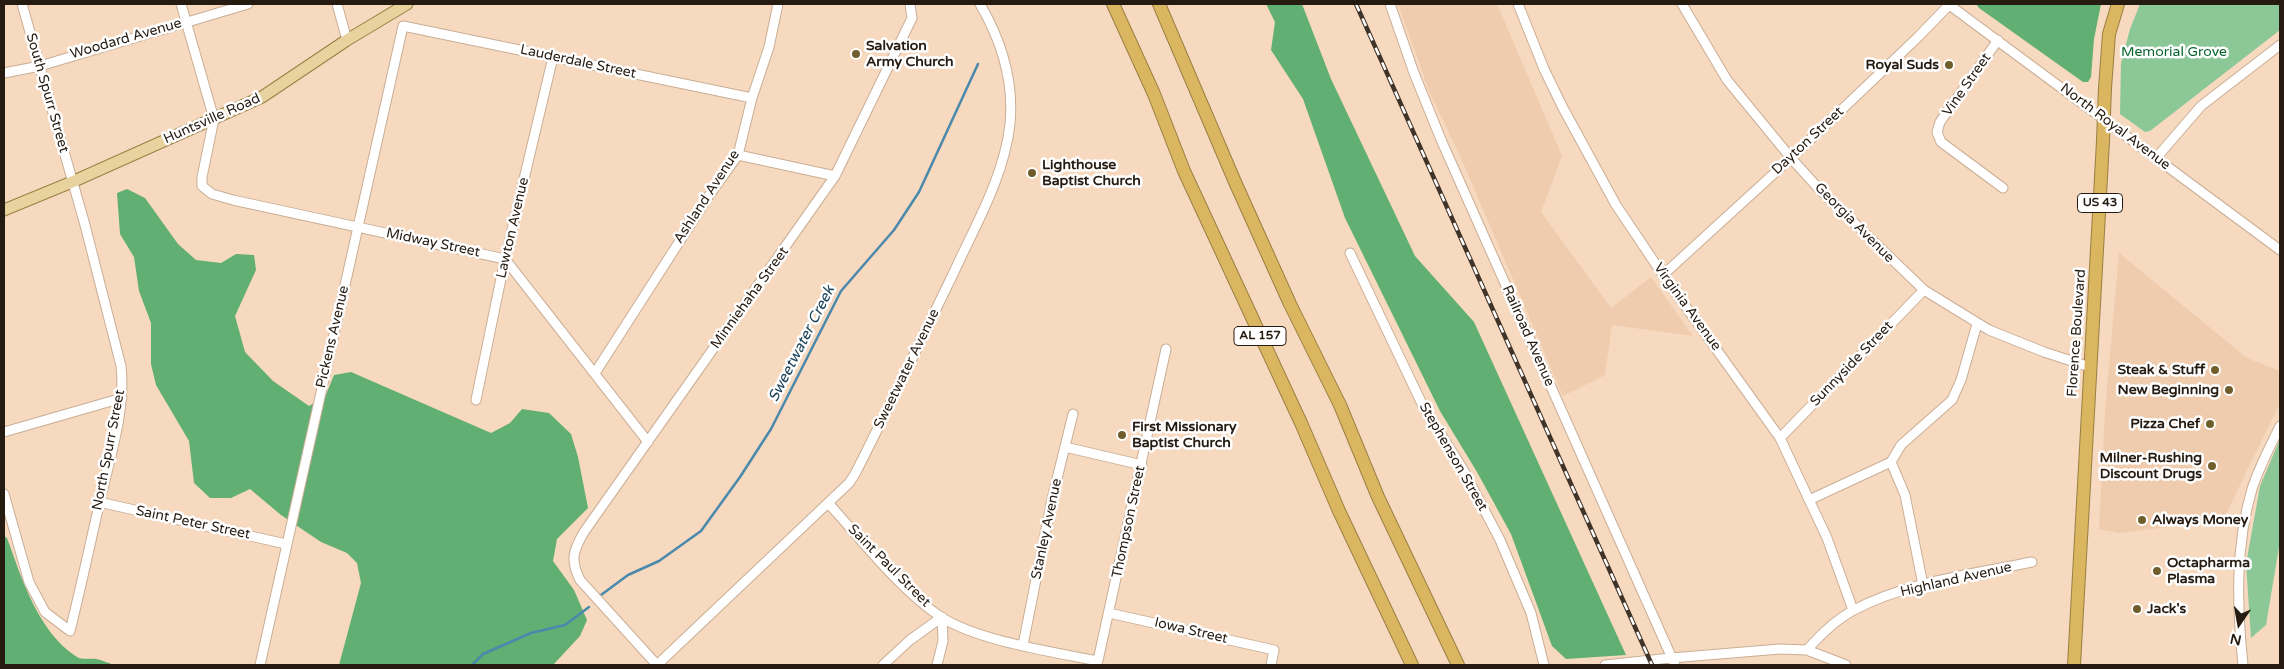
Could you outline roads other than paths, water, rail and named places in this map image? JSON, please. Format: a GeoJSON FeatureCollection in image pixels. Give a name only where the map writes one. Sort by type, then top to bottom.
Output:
{"type":"FeatureCollection","features":[{"type":"Feature","properties":{"kind":"highway","name":"AL 157"},"geometry":{"type":"LineString","coordinates":[[1113,4],[1154,94],[1184,171],[1301,423],[1339,512],[1412,665]]}},
{"type":"Feature","properties":{"kind":"highway","name":"AL 157"},"geometry":{"type":"LineString","coordinates":[[1159,4],[1278,278],[1340,405],[1378,497],[1458,665]]}},
{"type":"Feature","properties":{"kind":"highway","name":"Florence Boulevard"},"geometry":{"type":"LineString","coordinates":[[2074,665],[2103,142],[2104,88],[2109,34],[2118,4]]}},
{"type":"Feature","properties":{"kind":"main road","name":"Huntsville Road"},"geometry":{"type":"LineString","coordinates":[[4,210],[72,182],[262,97],[347,40],[407,4]]}},
{"type":"Feature","properties":{"kind":"street","name":"South Spurr Street"},"geometry":{"type":"LineString","coordinates":[[22,4],[72,182]]}},
{"type":"Feature","properties":{"kind":"street"},"geometry":{"type":"LineString","coordinates":[[181,4],[214,119]]}},
{"type":"Feature","properties":{"kind":"street","name":"Woodard Avenue"},"geometry":{"type":"LineString","coordinates":[[4,73],[40,66],[248,4]]}},
{"type":"Feature","properties":{"kind":"street"},"geometry":{"type":"LineString","coordinates":[[337,4],[347,40]]}},
{"type":"Feature","properties":{"kind":"street","name":"Ashland Avenue"},"geometry":{"type":"LineString","coordinates":[[595,373],[708,197],[738,155],[752,98],[769,47],[778,4]]}},
{"type":"Feature","properties":{"kind":"street","name":"Minniehaha Street"},"geometry":{"type":"LineString","coordinates":[[657,665],[580,580],[573,566],[574,551],[579,541],[835,176],[912,18],[910,4]]}},
{"type":"Feature","properties":{"kind":"street","name":"Sweetwater Avenue"},"geometry":{"type":"LineString","coordinates":[[657,665],[829,504],[856,474],[974,230],[1002,166],[1010,122],[1009,86],[998,40],[980,4]]}},
{"type":"Feature","properties":{"kind":"street","name":"Railroad Avenue"},"geometry":{"type":"LineString","coordinates":[[1390,4],[1414,73],[1442,142],[1673,661]]}},
{"type":"Feature","properties":{"kind":"street","name":"Virginia Avenue"},"geometry":{"type":"LineString","coordinates":[[1518,4],[1544,69],[1616,205],[1663,275],[1780,438],[1827,538],[1853,610]]}},
{"type":"Feature","properties":{"kind":"street","name":"Georgia Avenue"},"geometry":{"type":"LineString","coordinates":[[1682,4],[1727,80],[1790,158],[1819,190],[1924,290],[1977,324],[2010,340],[2090,366]]}},
{"type":"Feature","properties":{"kind":"street","name":"Dayton Street"},"geometry":{"type":"LineString","coordinates":[[1663,275],[1918,37],[1949,4]]}},
{"type":"Feature","properties":{"kind":"street","name":"North Royal Avenue"},"geometry":{"type":"LineString","coordinates":[[1949,4],[2280,250]]}},
{"type":"Feature","properties":{"kind":"street"},"geometry":{"type":"LineString","coordinates":[[393,13],[403,26]]}},
{"type":"Feature","properties":{"kind":"street","name":"Lauderdale Street"},"geometry":{"type":"LineString","coordinates":[[403,26],[752,98]]}},
{"type":"Feature","properties":{"kind":"street","name":"Pickens Avenue"},"geometry":{"type":"LineString","coordinates":[[260,665],[403,26]]}},
{"type":"Feature","properties":{"kind":"street","name":"Vine Street"},"geometry":{"type":"LineString","coordinates":[[1998,40],[1940,122],[1937,132],[1941,142],[2002,188]]}},
{"type":"Feature","properties":{"kind":"street"},"geometry":{"type":"LineString","coordinates":[[2157,157],[2201,106],[2280,45]]}},
{"type":"Feature","properties":{"kind":"street","name":"Lawton Avenue"},"geometry":{"type":"LineString","coordinates":[[476,400],[506,259],[553,57]]}},
{"type":"Feature","properties":{"kind":"street","name":"Midway Street"},"geometry":{"type":"LineString","coordinates":[[214,119],[202,177],[202,186],[212,194],[506,259]]}},
{"type":"Feature","properties":{"kind":"street"},"geometry":{"type":"LineString","coordinates":[[738,155],[835,176]]}},
{"type":"Feature","properties":{"kind":"street","name":"North Spurr Street"},"geometry":{"type":"LineString","coordinates":[[4,494],[28,582],[45,612],[70,631],[122,398],[120,366],[72,182]]}},
{"type":"Feature","properties":{"kind":"street","name":"Stephenson Street"},"geometry":{"type":"LineString","coordinates":[[1350,253],[1423,406],[1464,471],[1500,540],[1531,613],[1544,665]]}},
{"type":"Feature","properties":{"kind":"street"},"geometry":{"type":"LineString","coordinates":[[506,259],[648,442]]}},
{"type":"Feature","properties":{"kind":"street","name":"Sunnyside Street"},"geometry":{"type":"LineString","coordinates":[[1780,438],[1924,290]]}},
{"type":"Feature","properties":{"kind":"street"},"geometry":{"type":"LineString","coordinates":[[1809,500],[1891,462],[1901,445],[1952,400],[1961,380],[1977,324]]}},
{"type":"Feature","properties":{"kind":"street","name":"Thompson Street"},"geometry":{"type":"LineString","coordinates":[[1098,663],[1166,349]]}},
{"type":"Feature","properties":{"kind":"street"},"geometry":{"type":"LineString","coordinates":[[4,432],[122,398]]}},
{"type":"Feature","properties":{"kind":"street","name":"Stanley Avenue"},"geometry":{"type":"LineString","coordinates":[[1023,645],[1073,414]]}},
{"type":"Feature","properties":{"kind":"street"},"geometry":{"type":"LineString","coordinates":[[2244,665],[2238,614],[2239,567],[2245,524],[2252,491],[2260,468],[2280,426]]}},
{"type":"Feature","properties":{"kind":"street"},"geometry":{"type":"LineString","coordinates":[[1065,447],[1142,465]]}},
{"type":"Feature","properties":{"kind":"street"},"geometry":{"type":"LineString","coordinates":[[1891,462],[1904,495],[1923,585]]}},
{"type":"Feature","properties":{"kind":"street","name":"Saint Peter Street"},"geometry":{"type":"LineString","coordinates":[[99,502],[286,544]]}},
{"type":"Feature","properties":{"kind":"street","name":"Saint Paul Street"},"geometry":{"type":"LineString","coordinates":[[829,504],[905,586],[942,617],[968,630],[1098,663]]}},
{"type":"Feature","properties":{"kind":"street","name":"Highland Avenue"},"geometry":{"type":"LineString","coordinates":[[1807,650],[1825,630],[1853,610],[1872,601],[1923,585],[2032,562]]}},
{"type":"Feature","properties":{"kind":"street","name":"Iowa Street"},"geometry":{"type":"LineString","coordinates":[[1109,613],[1274,650],[1271,665]]}},
{"type":"Feature","properties":{"kind":"street"},"geometry":{"type":"LineString","coordinates":[[883,665],[910,640],[942,617]]}},
{"type":"Feature","properties":{"kind":"street"},"geometry":{"type":"LineString","coordinates":[[937,665],[943,641],[942,617]]}},
{"type":"Feature","properties":{"kind":"street"},"geometry":{"type":"LineString","coordinates":[[1605,665],[1673,661],[1780,649],[1807,650],[1846,665]]}},
{"type":"Feature","properties":{"kind":"waterway","name":"Sweetwater Creek"},"geometry":{"type":"LineString","coordinates":[[601,595],[628,575],[659,561],[701,531],[740,477],[771,429],[841,291],[894,230],[919,192],[978,64]]}},
{"type":"Feature","properties":{"kind":"waterway","name":"Sweetwater Creek"},"geometry":{"type":"LineString","coordinates":[[472,665],[483,654],[531,633],[565,625],[589,607]]}},
{"type":"Feature","properties":{"kind":"railway"},"geometry":{"type":"LineString","coordinates":[[1356,4],[1652,665]]}},
{"type":"Feature","properties":{"kind":"place","name":"Salvation Army Church"},"geometry":{"type":"Point","coordinates":[856,54]}},
{"type":"Feature","properties":{"kind":"place","name":"Royal Suds"},"geometry":{"type":"Point","coordinates":[1949,65]}},
{"type":"Feature","properties":{"kind":"place","name":"Lighthouse Baptist Church"},"geometry":{"type":"Point","coordinates":[1032,173]}},
{"type":"Feature","properties":{"kind":"place","name":"Steak & Stuff"},"geometry":{"type":"Point","coordinates":[2215,370]}},
{"type":"Feature","properties":{"kind":"place","name":"New Beginning"},"geometry":{"type":"Point","coordinates":[2229,390]}},
{"type":"Feature","properties":{"kind":"place","name":"Pizza Chef"},"geometry":{"type":"Point","coordinates":[2210,424]}},
{"type":"Feature","properties":{"kind":"place","name":"First Missionary Baptist Church"},"geometry":{"type":"Point","coordinates":[1122,435]}},
{"type":"Feature","properties":{"kind":"place","name":"Milner-Rushing Discount Drugs"},"geometry":{"type":"Point","coordinates":[2212,466]}},
{"type":"Feature","properties":{"kind":"place","name":"Always Money"},"geometry":{"type":"Point","coordinates":[2142,520]}},
{"type":"Feature","properties":{"kind":"place","name":"Octapharma Plasma"},"geometry":{"type":"Point","coordinates":[2157,571]}},
{"type":"Feature","properties":{"kind":"place","name":"Jack's"},"geometry":{"type":"Point","coordinates":[2137,609]}},
{"type":"Feature","properties":{"kind":"park label","name":"Memorial Grove"},"geometry":{"type":"Point","coordinates":[2174,52]}}]}
